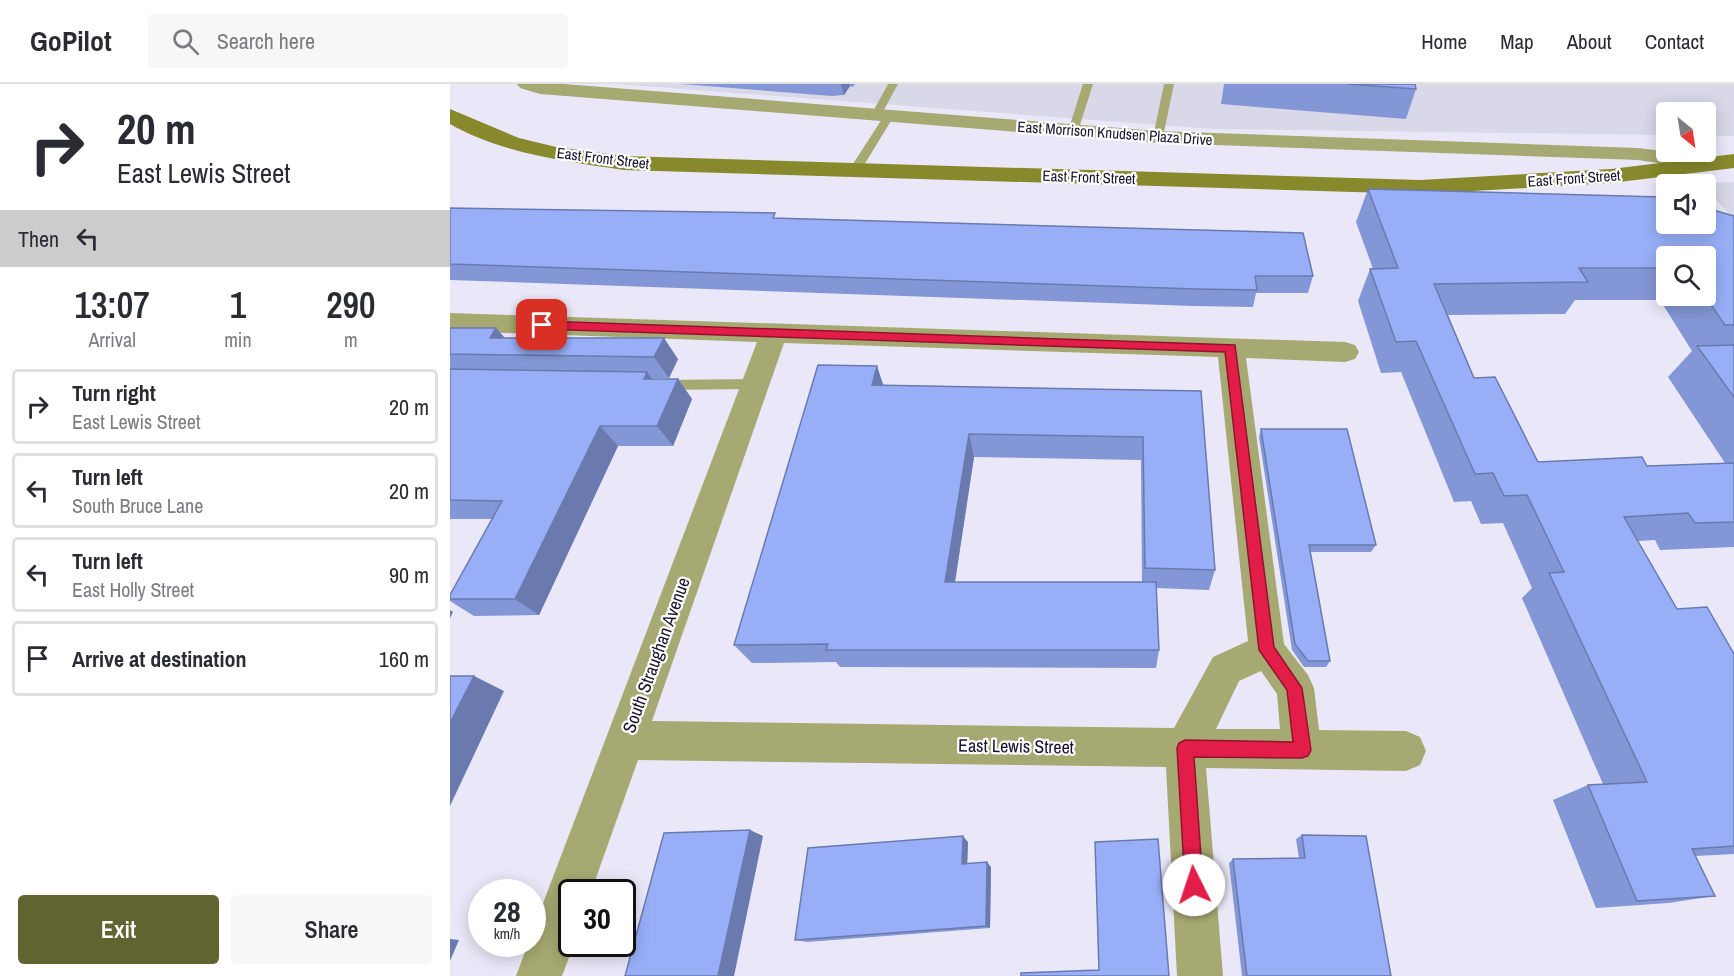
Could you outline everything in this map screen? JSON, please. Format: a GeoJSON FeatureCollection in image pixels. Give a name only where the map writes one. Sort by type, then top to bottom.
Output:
{"type":"FeatureCollection","features":[{"type":"Feature","properties":{"kind":"main road","name":"East Front Street"},"geometry":{"type":"LineString","coordinates":[[450,115],[492,136],[525,146],[624,163],[1420,187],[1611,176],[1734,161]]}},
{"type":"Feature","properties":{"kind":"street","name":"East Morrison Knudsen Plaza Drive"},"geometry":{"type":"LineString","coordinates":[[528,84],[540,88],[1158,137],[1638,154],[1704,164]]}},
{"type":"Feature","properties":{"kind":"street"},"geometry":{"type":"LineString","coordinates":[[450,322],[1345,352]]}},
{"type":"Feature","properties":{"kind":"street","name":"South Straughan Avenue"},"geometry":{"type":"LineString","coordinates":[[539,976],[774,333]]}},
{"type":"Feature","properties":{"kind":"street"},"geometry":{"type":"LineString","coordinates":[[1231,348],[1267,650],[1294,688],[1302,750]]}},
{"type":"Feature","properties":{"kind":"street"},"geometry":{"type":"LineString","coordinates":[[1200,976],[1185,748],[1226,669],[1267,650]]}},
{"type":"Feature","properties":{"kind":"street","name":"East Lewis Street"},"geometry":{"type":"LineString","coordinates":[[625,740],[1406,751]]}},
{"type":"Feature","properties":{"kind":"lane"},"geometry":{"type":"LineString","coordinates":[[855,170],[883,115],[893,84]]}},
{"type":"Feature","properties":{"kind":"lane"},"geometry":{"type":"LineString","coordinates":[[1073,130],[1088,84]]}},
{"type":"Feature","properties":{"kind":"lane"},"geometry":{"type":"LineString","coordinates":[[1158,137],[1169,84]]}},
{"type":"Feature","properties":{"kind":"lane"},"geometry":{"type":"LineString","coordinates":[[643,386],[755,384]]}},
{"type":"Feature","properties":{"kind":"shaded area"},"geometry":{"type":"Polygon","coordinates":[[[616,84],[1734,84],[1734,136],[1716,136],[1716,102],[1656,102],[1656,135],[1212,129],[616,84]]]}},
{"type":"Feature","properties":{"kind":"shaded area"},"geometry":{"type":"Polygon","coordinates":[[[1734,182],[1734,220],[1716,199],[1716,183],[1734,182]]]}},
{"type":"Feature","properties":{"kind":"building"},"geometry":{"type":"Polygon","coordinates":[[[1348,84],[1415,84],[1416,89],[1348,84]]]}},
{"type":"Feature","properties":{"kind":"building"},"geometry":{"type":"Polygon","coordinates":[[[1368,189],[1656,197],[1656,234],[1716,234],[1716,211],[1734,216],[1734,325],[1725,325],[1712,306],[1716,306],[1716,246],[1656,246],[1656,268],[1579,268],[1588,282],[1434,284],[1474,378],[1495,377],[1538,462],[1642,457],[1647,466],[1734,463],[1734,522],[1695,523],[1688,513],[1624,517],[1677,609],[1707,607],[1734,654],[1734,846],[1692,849],[1715,896],[1637,901],[1588,785],[1647,782],[1549,573],[1564,572],[1527,495],[1504,496],[1493,473],[1475,474],[1416,341],[1396,342],[1370,269],[1398,268],[1368,189]]]}},
{"type":"Feature","properties":{"kind":"building"},"geometry":{"type":"Polygon","coordinates":[[[450,208],[775,213],[773,218],[1303,233],[1313,276],[1255,276],[1257,290],[450,264],[450,208]]]}},
{"type":"Feature","properties":{"kind":"building"},"geometry":{"type":"Polygon","coordinates":[[[450,328],[496,328],[490,338],[664,338],[654,357],[450,354],[450,328]]]}},
{"type":"Feature","properties":{"kind":"building"},"geometry":{"type":"Polygon","coordinates":[[[1734,345],[1734,397],[1697,346],[1734,345]]]}},
{"type":"Feature","properties":{"kind":"building"},"geometry":{"type":"Polygon","coordinates":[[[818,365],[877,366],[872,385],[1201,391],[1215,570],[1145,568],[1143,437],[969,434],[945,582],[1156,582],[1159,650],[826,650],[828,644],[734,645],[818,365]]]}},
{"type":"Feature","properties":{"kind":"building"},"geometry":{"type":"Polygon","coordinates":[[[450,369],[647,372],[644,379],[678,379],[657,426],[600,426],[515,599],[450,599],[450,595],[502,501],[450,500],[450,369]]]}},
{"type":"Feature","properties":{"kind":"building"},"geometry":{"type":"Polygon","coordinates":[[[1261,429],[1347,429],[1376,545],[1309,545],[1330,661],[1308,661],[1295,644],[1261,429]]]}},
{"type":"Feature","properties":{"kind":"building"},"geometry":{"type":"Polygon","coordinates":[[[450,676],[474,676],[450,723],[450,676]]]}},
{"type":"Feature","properties":{"kind":"building"},"geometry":{"type":"Polygon","coordinates":[[[750,830],[718,976],[625,976],[630,957],[636,957],[636,936],[664,833],[750,830]]]}},
{"type":"Feature","properties":{"kind":"building"},"geometry":{"type":"Polygon","coordinates":[[[1302,835],[1366,836],[1391,976],[1247,976],[1233,859],[1305,858],[1302,835]]]}},
{"type":"Feature","properties":{"kind":"building"},"geometry":{"type":"Polygon","coordinates":[[[963,836],[962,864],[987,862],[986,926],[795,940],[808,848],[963,836]]]}},
{"type":"Feature","properties":{"kind":"building"},"geometry":{"type":"Polygon","coordinates":[[[1158,839],[1169,976],[1021,976],[1021,973],[1099,970],[1095,842],[1158,839]]]}},
{"type":"Feature","properties":{"kind":"route"},"geometry":{"type":"LineString","coordinates":[[542,325],[1231,348],[1267,650],[1294,688],[1302,750],[1185,748],[1194,885]]}}]}
